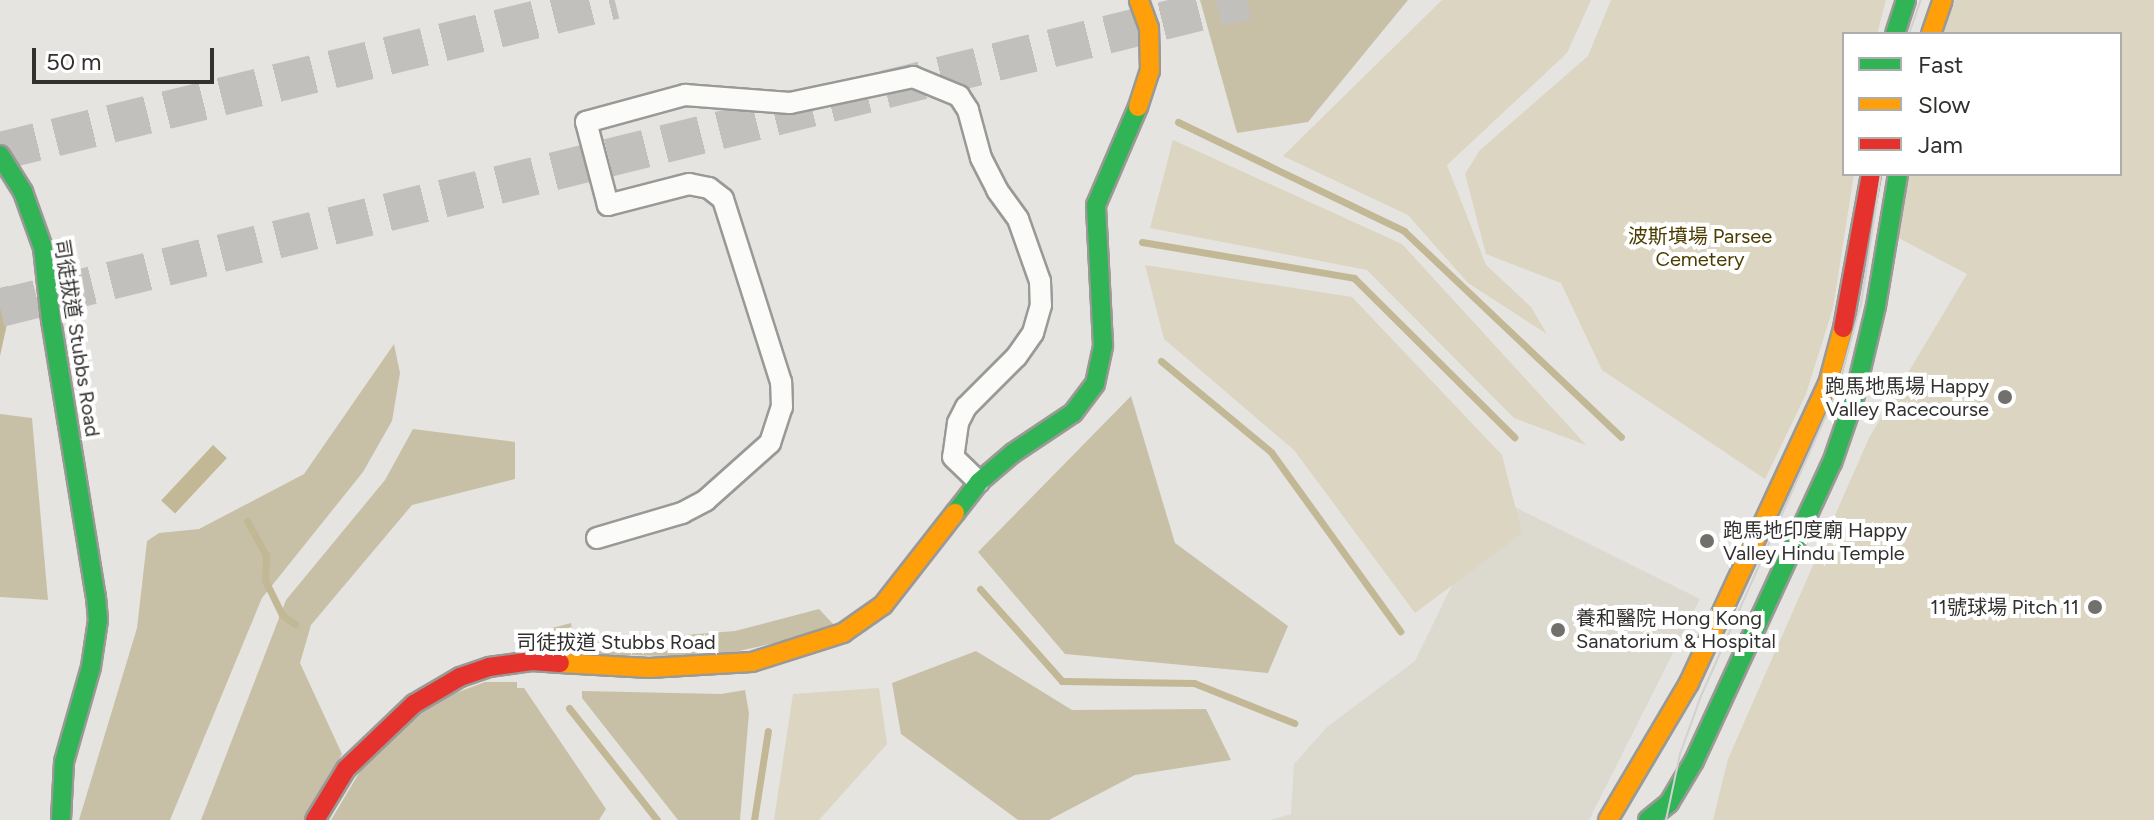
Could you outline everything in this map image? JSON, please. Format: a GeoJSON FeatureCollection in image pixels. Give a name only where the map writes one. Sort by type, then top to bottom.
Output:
{"type":"FeatureCollection","features":[{"type":"Feature","properties":{"kind":"main road","name":"司徒拔道 Stubbs Road"},"geometry":{"type":"LineString","coordinates":[[315,820],[346,769],[380,733],[432,692],[474,671],[532,661],[649,668],[730,665],[797,650],[843,633],[865,621],[899,588],[979,482],[1013,453],[1073,413],[1089,394],[1098,373],[1103,330],[1095,218],[1100,191],[1140,105],[1150,71],[1149,28],[1139,0]]}},
{"type":"Feature","properties":{"kind":"main road"},"geometry":{"type":"LineString","coordinates":[[1896,32],[1906,0]]}},
{"type":"Feature","properties":{"kind":"main road"},"geometry":{"type":"LineString","coordinates":[[1932,32],[1943,0]]}},
{"type":"Feature","properties":{"kind":"main road","name":"司徒拔道 Stubbs Road"},"geometry":{"type":"LineString","coordinates":[[0,155],[23,192],[43,248],[51,320],[96,597],[98,620],[91,667],[64,762],[61,820]]}},
{"type":"Feature","properties":{"kind":"main road"},"geometry":{"type":"LineString","coordinates":[[1608,820],[1689,683],[1828,384],[1849,304],[1871,176]]}},
{"type":"Feature","properties":{"kind":"main road"},"geometry":{"type":"LineString","coordinates":[[1648,820],[1669,812],[1832,463],[1854,399],[1876,306],[1898,176]]}},
{"type":"Feature","properties":{"kind":"main road"},"geometry":{"type":"LineString","coordinates":[[1666,725],[1669,812]]}},
{"type":"Feature","properties":{"kind":"street"},"geometry":{"type":"LineString","coordinates":[[597,538],[682,513],[706,500],[770,443],[782,407],[781,382],[723,199],[709,188],[689,184],[608,205],[586,122],[685,95],[790,103],[913,77],[959,96],[968,110],[981,158],[997,190],[1018,219],[1040,281],[1041,305],[1033,333],[1016,357],[966,407],[958,423],[953,457],[979,482]]}},
{"type":"Feature","properties":{"kind":"shaded area"},"geometry":{"type":"Polygon","coordinates":[[[1200,0],[1408,0],[1308,122],[1237,133],[1200,0]]]}},
{"type":"Feature","properties":{"kind":"shaded area"},"geometry":{"type":"Polygon","coordinates":[[[8,286],[14,292],[0,356],[0,288],[8,286]]]}},
{"type":"Feature","properties":{"kind":"shaded area"},"geometry":{"type":"Polygon","coordinates":[[[394,344],[400,373],[392,421],[363,472],[262,598],[170,820],[79,820],[137,628],[147,541],[159,533],[199,529],[304,474],[394,344]]]}},
{"type":"Feature","properties":{"kind":"shaded area"},"geometry":{"type":"Polygon","coordinates":[[[1131,396],[1175,543],[1288,626],[1268,673],[1065,654],[978,552],[1131,396]]]}},
{"type":"Feature","properties":{"kind":"shaded area"},"geometry":{"type":"Polygon","coordinates":[[[0,414],[32,418],[48,600],[0,597],[0,414]]]}},
{"type":"Feature","properties":{"kind":"shaded area"},"geometry":{"type":"Polygon","coordinates":[[[413,429],[515,442],[515,479],[412,505],[311,625],[300,663],[342,754],[306,820],[201,820],[286,600],[385,480],[413,429]]]}},
{"type":"Feature","properties":{"kind":"shaded area"},"geometry":{"type":"Polygon","coordinates":[[[213,445],[227,458],[175,514],[161,501],[213,445]]]}},
{"type":"Feature","properties":{"kind":"shaded area","name":"養和醫院 Hong Kong Sanatorium & Hospital"},"geometry":{"type":"Polygon","coordinates":[[[1495,497],[1700,599],[1589,820],[1270,820],[1291,814],[1294,764],[1327,727],[1415,661],[1495,497]]]}},
{"type":"Feature","properties":{"kind":"shaded area"},"geometry":{"type":"Polygon","coordinates":[[[819,609],[834,625],[798,638],[711,657],[535,653],[533,633],[571,623],[574,644],[735,631],[819,609]]]}},
{"type":"Feature","properties":{"kind":"shaded area"},"geometry":{"type":"Polygon","coordinates":[[[976,651],[1072,710],[1206,709],[1231,760],[1135,775],[1049,820],[1018,820],[901,734],[892,683],[976,651]]]}},
{"type":"Feature","properties":{"kind":"shaded area"},"geometry":{"type":"Polygon","coordinates":[[[485,682],[517,682],[517,688],[524,688],[606,809],[599,820],[331,820],[368,758],[437,700],[485,682]]]}},
{"type":"Feature","properties":{"kind":"shaded area"},"geometry":{"type":"Polygon","coordinates":[[[745,690],[749,713],[740,820],[678,820],[582,698],[582,691],[721,694],[745,690]]]}},
{"type":"Feature","properties":{"kind":"green space"},"geometry":{"type":"Polygon","coordinates":[[[1442,0],[1591,0],[1567,53],[1447,165],[1486,265],[1531,307],[1547,334],[1468,283],[1408,215],[1283,156],[1442,0]]]}},
{"type":"Feature","properties":{"kind":"green space","name":"波斯墳場 Parsee Cemetery"},"geometry":{"type":"Polygon","coordinates":[[[1611,0],[1886,0],[1878,32],[1842,32],[1842,176],[1854,176],[1833,308],[1806,394],[1765,479],[1602,370],[1561,283],[1486,254],[1465,174],[1480,150],[1588,56],[1611,0]]]}},
{"type":"Feature","properties":{"kind":"green space","name":"跑馬地馬場 Happy Valley Racecourse"},"geometry":{"type":"Polygon","coordinates":[[[1955,0],[2154,0],[2154,820],[1713,820],[1728,759],[1869,438],[1967,274],[1893,235],[1904,176],[2122,176],[2122,32],[1944,32],[1955,0]]]}},
{"type":"Feature","properties":{"kind":"green space"},"geometry":{"type":"Polygon","coordinates":[[[1173,140],[1402,244],[1586,445],[1514,418],[1367,270],[1150,228],[1173,140]]]}},
{"type":"Feature","properties":{"kind":"green space"},"geometry":{"type":"Polygon","coordinates":[[[1145,265],[1352,297],[1502,455],[1522,533],[1415,613],[1294,450],[1164,339],[1145,265]]]}},
{"type":"Feature","properties":{"kind":"green space"},"geometry":{"type":"Polygon","coordinates":[[[879,688],[887,744],[819,820],[774,820],[793,694],[879,688]]]}},
{"type":"Feature","properties":{"kind":"waterway"},"geometry":{"type":"LineString","coordinates":[[1178,122],[1404,231],[1621,437]]}},
{"type":"Feature","properties":{"kind":"waterway"},"geometry":{"type":"LineString","coordinates":[[1142,242],[1354,278],[1514,437]]}},
{"type":"Feature","properties":{"kind":"waterway"},"geometry":{"type":"LineString","coordinates":[[1161,361],[1271,452],[1400,631]]}},
{"type":"Feature","properties":{"kind":"waterway"},"geometry":{"type":"LineString","coordinates":[[247,521],[266,555],[265,580],[282,615],[295,624]]}},
{"type":"Feature","properties":{"kind":"waterway"},"geometry":{"type":"LineString","coordinates":[[980,589],[1062,681],[1194,683],[1294,723]]}},
{"type":"Feature","properties":{"kind":"waterway"},"geometry":{"type":"LineString","coordinates":[[569,708],[657,820]]}},
{"type":"Feature","properties":{"kind":"waterway"},"geometry":{"type":"LineString","coordinates":[[754,820],[768,731]]}},
{"type":"Feature","properties":{"kind":"tunnel"},"geometry":{"type":"LineString","coordinates":[[0,151],[615,0]]}},
{"type":"Feature","properties":{"kind":"tunnel"},"geometry":{"type":"LineString","coordinates":[[0,308],[1247,0]]}},
{"type":"Feature","properties":{"kind":"tram line"},"geometry":{"type":"LineString","coordinates":[[1910,32],[1921,0]]}},
{"type":"Feature","properties":{"kind":"tram line"},"geometry":{"type":"LineString","coordinates":[[1666,820],[1680,754],[1701,696],[1837,390],[1861,304],[1881,176]]}},
{"type":"Feature","properties":{"kind":"traffic: fast"},"geometry":{"type":"LineString","coordinates":[[1896,32],[1906,0]]}},
{"type":"Feature","properties":{"kind":"traffic: fast"},"geometry":{"type":"LineString","coordinates":[[955,513],[979,482],[1013,453],[1073,413],[1095,384],[1103,345],[1096,205],[1138,107]]}},
{"type":"Feature","properties":{"kind":"traffic: fast"},"geometry":{"type":"LineString","coordinates":[[0,155],[23,192],[43,248],[51,320],[96,597],[98,620],[91,667],[64,762],[61,820]]}},
{"type":"Feature","properties":{"kind":"traffic: fast"},"geometry":{"type":"LineString","coordinates":[[1648,820],[1669,803],[1694,761],[1832,463],[1854,399],[1876,306],[1898,176]]}},
{"type":"Feature","properties":{"kind":"traffic: slow"},"geometry":{"type":"LineString","coordinates":[[1138,107],[1150,71],[1149,28],[1139,0]]}},
{"type":"Feature","properties":{"kind":"traffic: slow"},"geometry":{"type":"LineString","coordinates":[[1932,32],[1943,0]]}},
{"type":"Feature","properties":{"kind":"traffic: slow"},"geometry":{"type":"LineString","coordinates":[[1608,820],[1689,683],[1828,384],[1843,328]]}},
{"type":"Feature","properties":{"kind":"traffic: slow"},"geometry":{"type":"LineString","coordinates":[[560,663],[649,668],[752,662],[843,633],[883,605],[955,513]]}},
{"type":"Feature","properties":{"kind":"traffic: jam"},"geometry":{"type":"LineString","coordinates":[[1843,328],[1871,176]]}},
{"type":"Feature","properties":{"kind":"traffic: jam"},"geometry":{"type":"LineString","coordinates":[[315,820],[346,769],[414,704],[460,677],[489,667],[532,661],[560,663]]}},
{"type":"Feature","properties":{"kind":"place","name":"跑馬地馬場 Happy Valley Racecourse"},"geometry":{"type":"Point","coordinates":[2005,397]}},
{"type":"Feature","properties":{"kind":"place","name":"跑馬地印度廟 Happy Valley Hindu Temple"},"geometry":{"type":"Point","coordinates":[1707,541]}},
{"type":"Feature","properties":{"kind":"place","name":"11號球場 Pitch 11"},"geometry":{"type":"Point","coordinates":[2095,607]}},
{"type":"Feature","properties":{"kind":"place","name":"養和醫院 Hong Kong Sanatorium & Hospital"},"geometry":{"type":"Point","coordinates":[1558,630]}}]}
